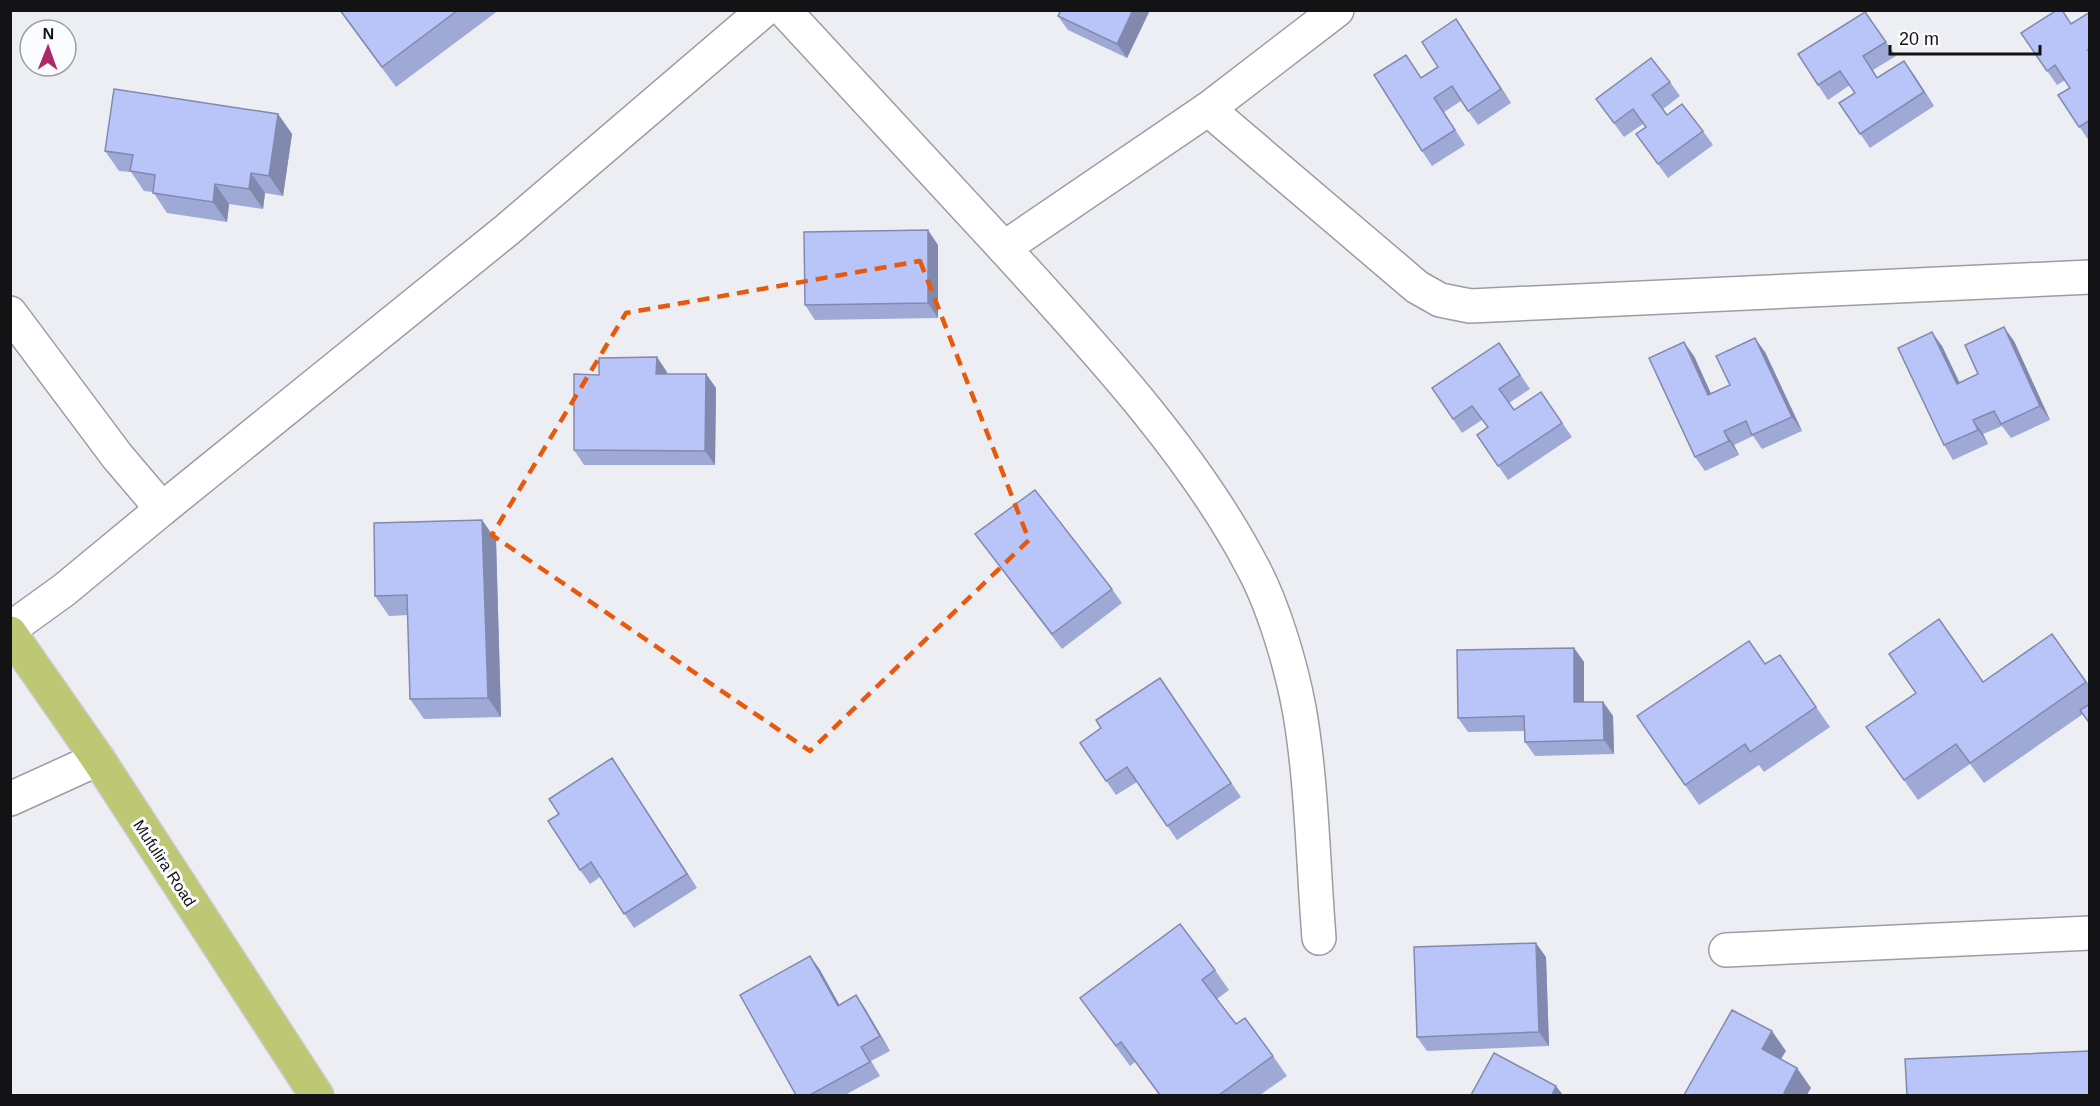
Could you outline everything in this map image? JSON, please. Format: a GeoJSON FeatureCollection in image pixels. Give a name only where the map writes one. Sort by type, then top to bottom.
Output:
{"type":"FeatureCollection","features":[{"type":"Feature","properties":{"kind":"main road","name":"Mufulira Road"},"geometry":{"type":"LineString","coordinates":[[10,633],[98,759],[317,1095]]}},
{"type":"Feature","properties":{"kind":"street"},"geometry":{"type":"LineString","coordinates":[[10,628],[64,590],[508,229],[764,10]]}},
{"type":"Feature","properties":{"kind":"street"},"geometry":{"type":"LineString","coordinates":[[784,10],[1091,345],[1177,452],[1253,567],[1287,658],[1299,708],[1319,938]]}},
{"type":"Feature","properties":{"kind":"street"},"geometry":{"type":"LineString","coordinates":[[1004,248],[1208,109],[1337,10]]}},
{"type":"Feature","properties":{"kind":"street"},"geometry":{"type":"LineString","coordinates":[[1208,109],[1417,287],[1440,300],[1470,306],[2090,277]]}},
{"type":"Feature","properties":{"kind":"street"},"geometry":{"type":"LineString","coordinates":[[10,313],[117,456],[162,509]]}},
{"type":"Feature","properties":{"kind":"street"},"geometry":{"type":"LineString","coordinates":[[10,799],[98,759]]}},
{"type":"Feature","properties":{"kind":"street"},"geometry":{"type":"LineString","coordinates":[[1726,950],[2090,933]]}},
{"type":"Feature","properties":{"kind":"highlighted area"},"geometry":{"type":"Polygon","coordinates":[[[920,261],[1029,540],[810,751],[492,535],[626,313],[920,261]]]}},
{"type":"Feature","properties":{"kind":"building"},"geometry":{"type":"Polygon","coordinates":[[[340,10],[458,10],[382,67],[340,10]]]}},
{"type":"Feature","properties":{"kind":"building"},"geometry":{"type":"Polygon","coordinates":[[[1061,10],[1133,10],[1117,44],[1058,16],[1061,10]]]}},
{"type":"Feature","properties":{"kind":"building"},"geometry":{"type":"Polygon","coordinates":[[[2057,10],[2062,10],[2071,24],[2090,12],[2090,50],[2088,50],[2090,52],[2090,120],[2079,127],[2058,95],[2070,88],[2055,65],[2047,71],[2021,33],[2057,10]]]}},
{"type":"Feature","properties":{"kind":"building"},"geometry":{"type":"Polygon","coordinates":[[[1865,12],[1886,42],[1863,56],[1877,78],[1904,61],[1924,92],[1860,134],[1839,103],[1855,93],[1840,71],[1818,85],[1798,54],[1865,12]]]}},
{"type":"Feature","properties":{"kind":"building"},"geometry":{"type":"Polygon","coordinates":[[[1456,19],[1501,89],[1468,111],[1452,86],[1434,98],[1455,130],[1422,151],[1374,75],[1406,55],[1421,78],[1438,67],[1422,42],[1456,19]]]}},
{"type":"Feature","properties":{"kind":"building"},"geometry":{"type":"Polygon","coordinates":[[[1651,58],[1670,82],[1652,95],[1667,115],[1682,104],[1703,131],[1658,164],[1636,134],[1646,127],[1633,109],[1614,123],[1596,99],[1651,58]]]}},
{"type":"Feature","properties":{"kind":"building"},"geometry":{"type":"Polygon","coordinates":[[[114,89],[278,114],[269,176],[251,173],[249,189],[215,184],[213,202],[153,193],[155,175],[130,171],[133,155],[105,151],[114,89]]]}},
{"type":"Feature","properties":{"kind":"building"},"geometry":{"type":"Polygon","coordinates":[[[928,230],[928,303],[805,305],[804,232],[928,230]]]}},
{"type":"Feature","properties":{"kind":"building"},"geometry":{"type":"Polygon","coordinates":[[[2004,327],[2040,406],[2001,424],[1994,411],[1973,420],[1978,430],[1944,445],[1898,348],[1932,332],[1957,384],[1978,374],[1965,345],[2004,327]]]}},
{"type":"Feature","properties":{"kind":"building"},"geometry":{"type":"Polygon","coordinates":[[[1755,338],[1792,417],[1752,435],[1746,421],[1724,431],[1729,441],[1695,457],[1649,358],[1684,342],[1708,395],[1730,385],[1716,356],[1755,338]]]}},
{"type":"Feature","properties":{"kind":"building"},"geometry":{"type":"Polygon","coordinates":[[[1499,343],[1520,375],[1499,389],[1514,410],[1541,392],[1562,423],[1498,466],[1477,435],[1488,427],[1472,406],[1453,419],[1432,388],[1499,343]]]}},
{"type":"Feature","properties":{"kind":"building"},"geometry":{"type":"Polygon","coordinates":[[[657,357],[656,374],[706,374],[705,451],[574,450],[574,374],[599,375],[599,358],[657,357]]]}},
{"type":"Feature","properties":{"kind":"building"},"geometry":{"type":"Polygon","coordinates":[[[1035,490],[1112,589],[1052,634],[975,534],[1035,490]]]}},
{"type":"Feature","properties":{"kind":"building"},"geometry":{"type":"Polygon","coordinates":[[[482,520],[488,698],[410,699],[407,595],[375,596],[374,523],[482,520]]]}},
{"type":"Feature","properties":{"kind":"building"},"geometry":{"type":"Polygon","coordinates":[[[1939,619],[1983,682],[2052,634],[2086,682],[1970,763],[1956,744],[1904,780],[1866,727],[1916,693],[1889,654],[1939,619]]]}},
{"type":"Feature","properties":{"kind":"building"},"geometry":{"type":"Polygon","coordinates":[[[1749,641],[1765,664],[1780,655],[1816,707],[1750,752],[1745,744],[1685,785],[1637,716],[1749,641]]]}},
{"type":"Feature","properties":{"kind":"building"},"geometry":{"type":"Polygon","coordinates":[[[1574,648],[1574,702],[1603,702],[1604,740],[1525,742],[1524,716],[1458,718],[1457,650],[1574,648]]]}},
{"type":"Feature","properties":{"kind":"building"},"geometry":{"type":"Polygon","coordinates":[[[1160,678],[1231,783],[1167,826],[1127,767],[1106,781],[1080,743],[1101,728],[1096,720],[1160,678]]]}},
{"type":"Feature","properties":{"kind":"building"},"geometry":{"type":"Polygon","coordinates":[[[2090,704],[2090,724],[2080,710],[2090,704]]]}},
{"type":"Feature","properties":{"kind":"building"},"geometry":{"type":"Polygon","coordinates":[[[612,758],[687,874],[624,914],[591,862],[580,870],[548,821],[559,814],[549,799],[612,758]]]}},
{"type":"Feature","properties":{"kind":"building"},"geometry":{"type":"Polygon","coordinates":[[[1180,924],[1215,970],[1202,980],[1236,1024],[1245,1018],[1273,1056],[1219,1095],[1160,1095],[1121,1042],[1116,1046],[1080,998],[1180,924]]]}},
{"type":"Feature","properties":{"kind":"building"},"geometry":{"type":"Polygon","coordinates":[[[1536,943],[1539,1032],[1417,1037],[1414,947],[1536,943]]]}},
{"type":"Feature","properties":{"kind":"building"},"geometry":{"type":"Polygon","coordinates":[[[810,956],[838,1006],[856,995],[880,1036],[861,1047],[870,1062],[810,1095],[796,1095],[740,995],[810,956]]]}},
{"type":"Feature","properties":{"kind":"building"},"geometry":{"type":"Polygon","coordinates":[[[1732,1010],[1772,1031],[1762,1049],[1797,1068],[1784,1093],[1788,1095],[1684,1095],[1732,1010]]]}},
{"type":"Feature","properties":{"kind":"building"},"geometry":{"type":"Polygon","coordinates":[[[2090,1051],[2090,1095],[1907,1095],[1905,1059],[2090,1051]]]}},
{"type":"Feature","properties":{"kind":"building"},"geometry":{"type":"Polygon","coordinates":[[[1494,1053],[1556,1086],[1552,1095],[1471,1095],[1494,1053]]]}}]}
